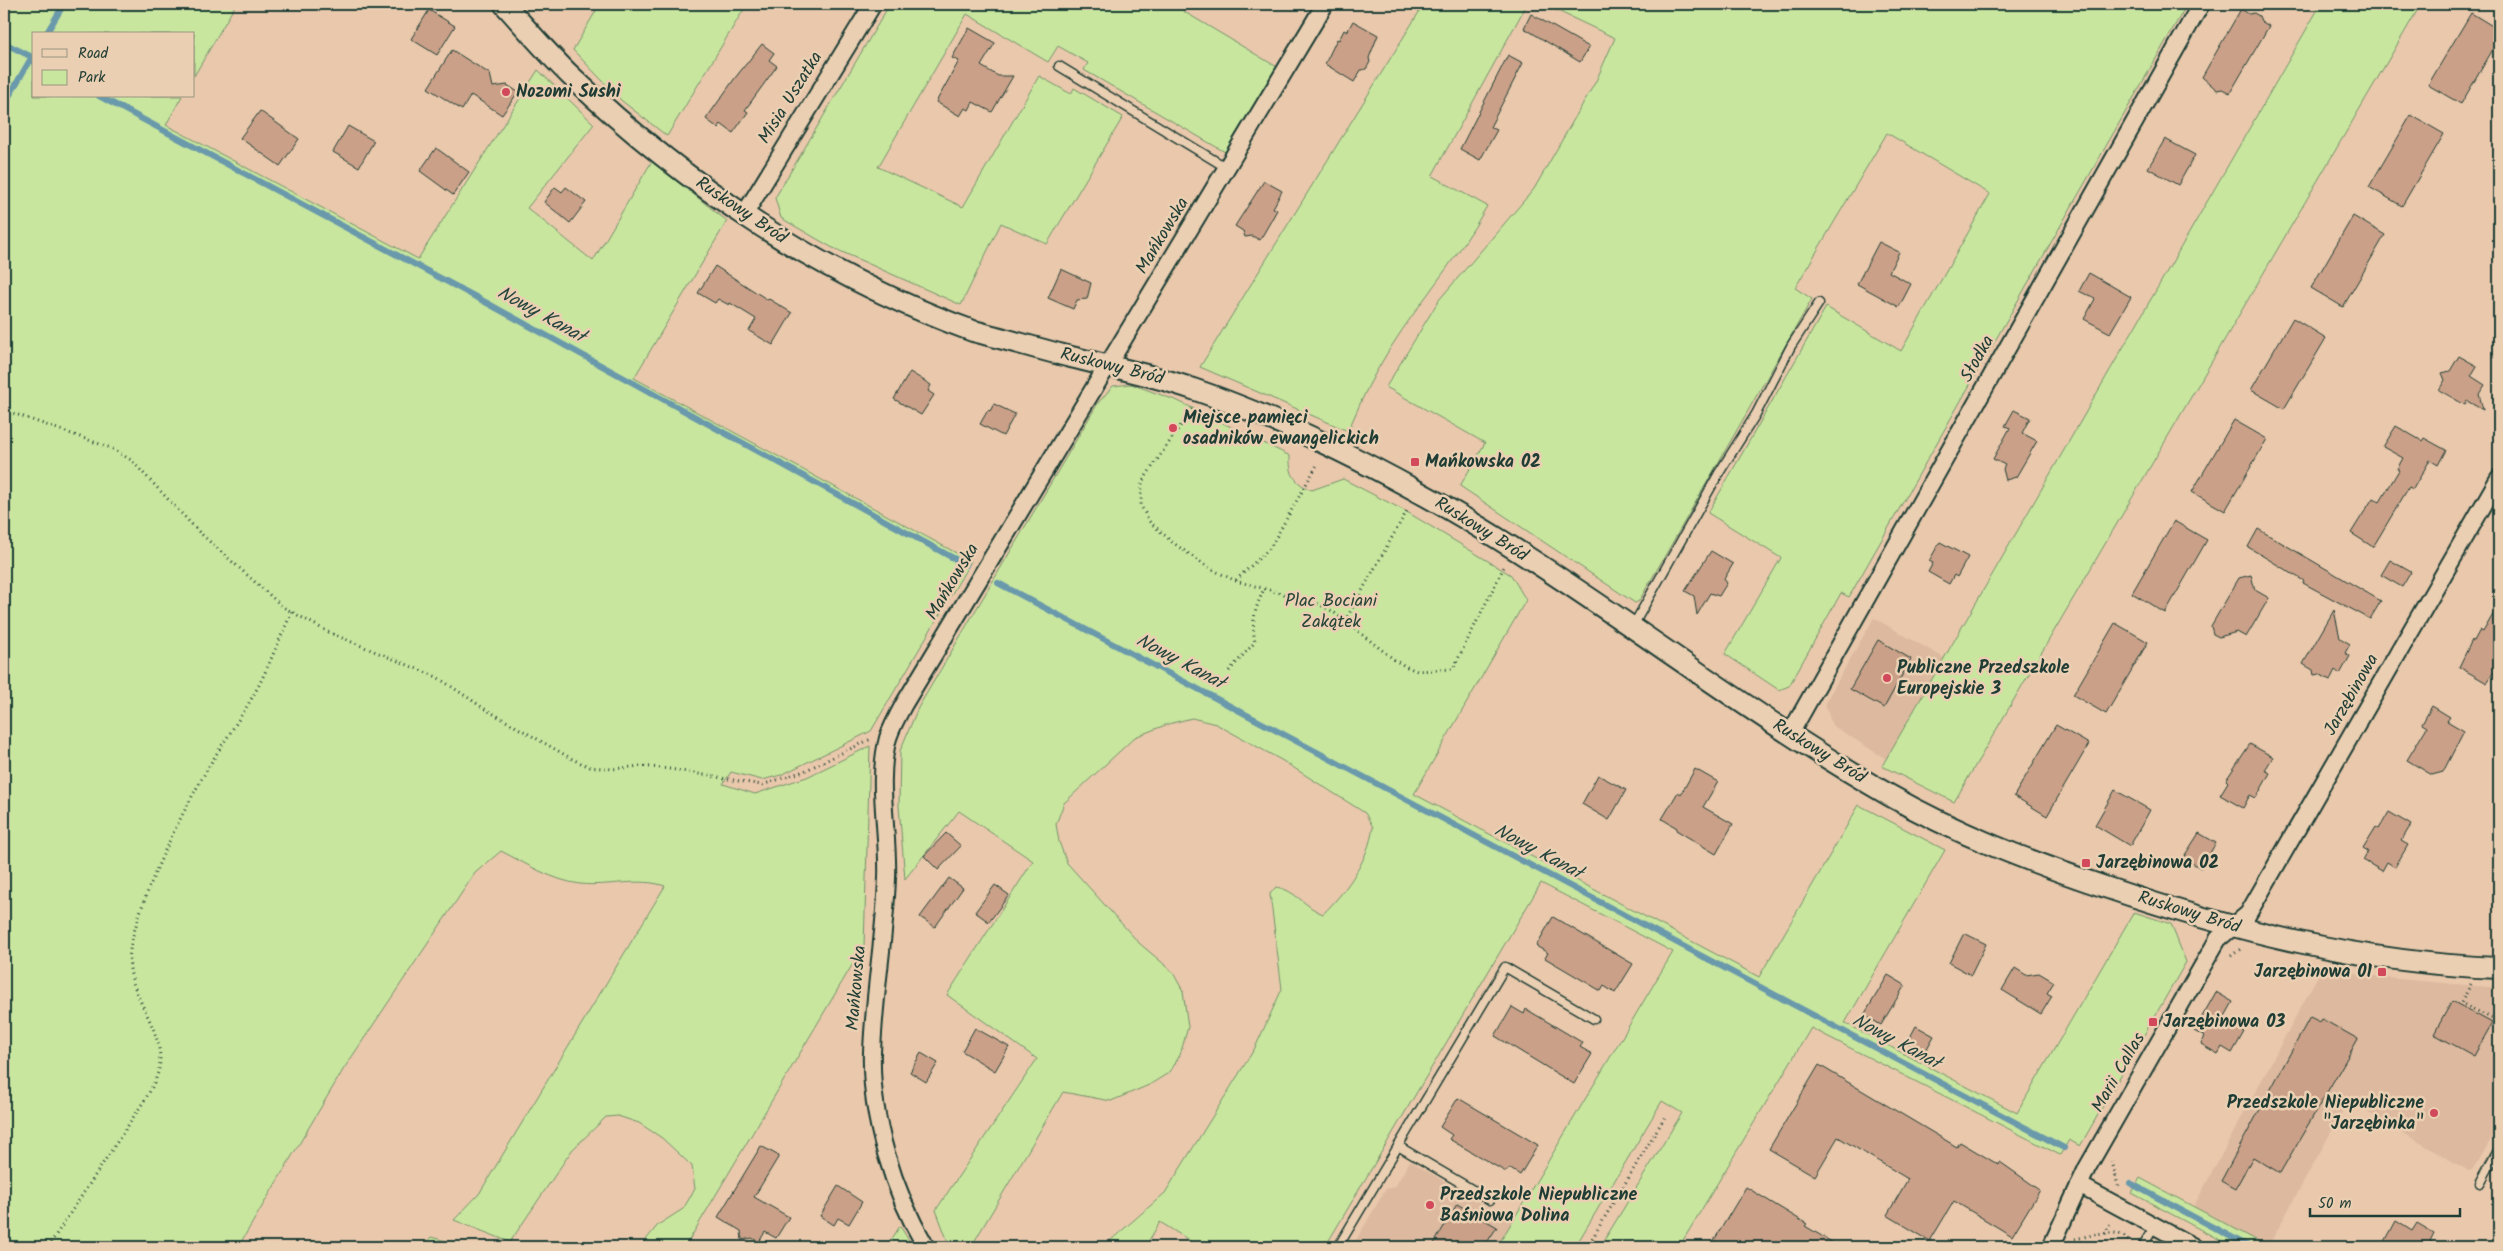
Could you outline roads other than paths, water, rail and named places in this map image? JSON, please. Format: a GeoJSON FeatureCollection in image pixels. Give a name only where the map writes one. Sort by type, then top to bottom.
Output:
{"type":"FeatureCollection","features":[{"type":"Feature","properties":{"kind":"street","name":"Ruskowy Bród"},"geometry":{"type":"LineString","coordinates":[[504,4],[571,76],[680,170],[744,214],[825,264],[946,321],[973,330],[1148,376],[1224,400],[1346,454],[1417,491],[1474,525],[1632,627],[1790,734],[1888,795],[1956,830],[2078,878],[2233,926],[2344,953],[2440,964],[2499,968]]}},
{"type":"Feature","properties":{"kind":"street","name":"Misia Uszatka"},"geometry":{"type":"LineString","coordinates":[[744,214],[873,4]]}},
{"type":"Feature","properties":{"kind":"street","name":"Mańkowska"},"geometry":{"type":"LineString","coordinates":[[926,1247],[909,1216],[889,1158],[879,1121],[873,1062],[875,1013],[887,897],[888,853],[883,770],[888,737],[904,704],[1325,4]]}},
{"type":"Feature","properties":{"kind":"street","name":"Słodka"},"geometry":{"type":"LineString","coordinates":[[1790,734],[2201,4]]}},
{"type":"Feature","properties":{"kind":"street","name":"Jarzębinowa"},"geometry":{"type":"LineString","coordinates":[[2233,926],[2248,914],[2499,478]]}},
{"type":"Feature","properties":{"kind":"street","name":"Marii Callas"},"geometry":{"type":"LineString","coordinates":[[2054,1240],[2079,1185],[2218,939],[2233,926]]}},
{"type":"Feature","properties":{"kind":"street"},"geometry":{"type":"LineString","coordinates":[[2079,1185],[2194,1247]]}},
{"type":"Feature","properties":{"kind":"lane"},"geometry":{"type":"LineString","coordinates":[[1059,66],[1227,168]]}},
{"type":"Feature","properties":{"kind":"lane"},"geometry":{"type":"LineString","coordinates":[[1632,627],[1719,473],[1756,414],[1791,346],[1819,303]]}},
{"type":"Feature","properties":{"kind":"lane"},"geometry":{"type":"LineString","coordinates":[[1338,1247],[1505,967],[1594,1019]]}},
{"type":"Feature","properties":{"kind":"lane"},"geometry":{"type":"LineString","coordinates":[[1398,1146],[1490,1200]]}},
{"type":"Feature","properties":{"kind":"lane"},"geometry":{"type":"LineString","coordinates":[[2480,1183],[2499,1149]]}},
{"type":"Feature","properties":{"kind":"lane"},"geometry":{"type":"LineString","coordinates":[[2142,1247],[2155,1226]]}},
{"type":"Feature","properties":{"kind":"waterway"},"geometry":{"type":"LineString","coordinates":[[47,32],[64,4]]}},
{"type":"Feature","properties":{"kind":"waterway"},"geometry":{"type":"LineString","coordinates":[[4,43],[32,57]]}},
{"type":"Feature","properties":{"kind":"waterway","name":"Nowy Kanał"},"geometry":{"type":"LineString","coordinates":[[4,105],[30,60],[32,61]]}},
{"type":"Feature","properties":{"kind":"waterway","name":"Nowy Kanał"},"geometry":{"type":"LineString","coordinates":[[103,98],[487,303],[966,565]]}},
{"type":"Feature","properties":{"kind":"waterway","name":"Nowy Kanał"},"geometry":{"type":"LineString","coordinates":[[998,583],[2064,1148]]}},
{"type":"Feature","properties":{"kind":"waterway","name":"Nowy Kanał"},"geometry":{"type":"LineString","coordinates":[[2130,1183],[2250,1247]]}},
{"type":"Feature","properties":{"kind":"place","name":"Nozomi Sushi"},"geometry":{"type":"Point","coordinates":[506,92]}},
{"type":"Feature","properties":{"kind":"place","name":"Miejsce pamięci osadników ewangelickich"},"geometry":{"type":"Point","coordinates":[1173,428]}},
{"type":"Feature","properties":{"kind":"place","name":"Mańkowska 02"},"geometry":{"type":"Point","coordinates":[1415,462]}},
{"type":"Feature","properties":{"kind":"place","name":"Publiczne Przedszkole Europejskie 3"},"geometry":{"type":"Point","coordinates":[1887,678]}},
{"type":"Feature","properties":{"kind":"place","name":"Jarzębinowa 02"},"geometry":{"type":"Point","coordinates":[2086,863]}},
{"type":"Feature","properties":{"kind":"place","name":"Jarzębinowa 01"},"geometry":{"type":"Point","coordinates":[2382,972]}},
{"type":"Feature","properties":{"kind":"place","name":"Jarzębinowa 03"},"geometry":{"type":"Point","coordinates":[2153,1022]}},
{"type":"Feature","properties":{"kind":"place","name":"Przedszkole Niepubliczne \"Jarzębinka\""},"geometry":{"type":"Point","coordinates":[2434,1113]}},
{"type":"Feature","properties":{"kind":"place","name":"Przedszkole Niepubliczne Baśniowa Dolina"},"geometry":{"type":"Point","coordinates":[1430,1205]}},
{"type":"Feature","properties":{"kind":"park label","name":"Plac Bociani Zakątek"},"geometry":{"type":"Point","coordinates":[1331,611]}}]}
